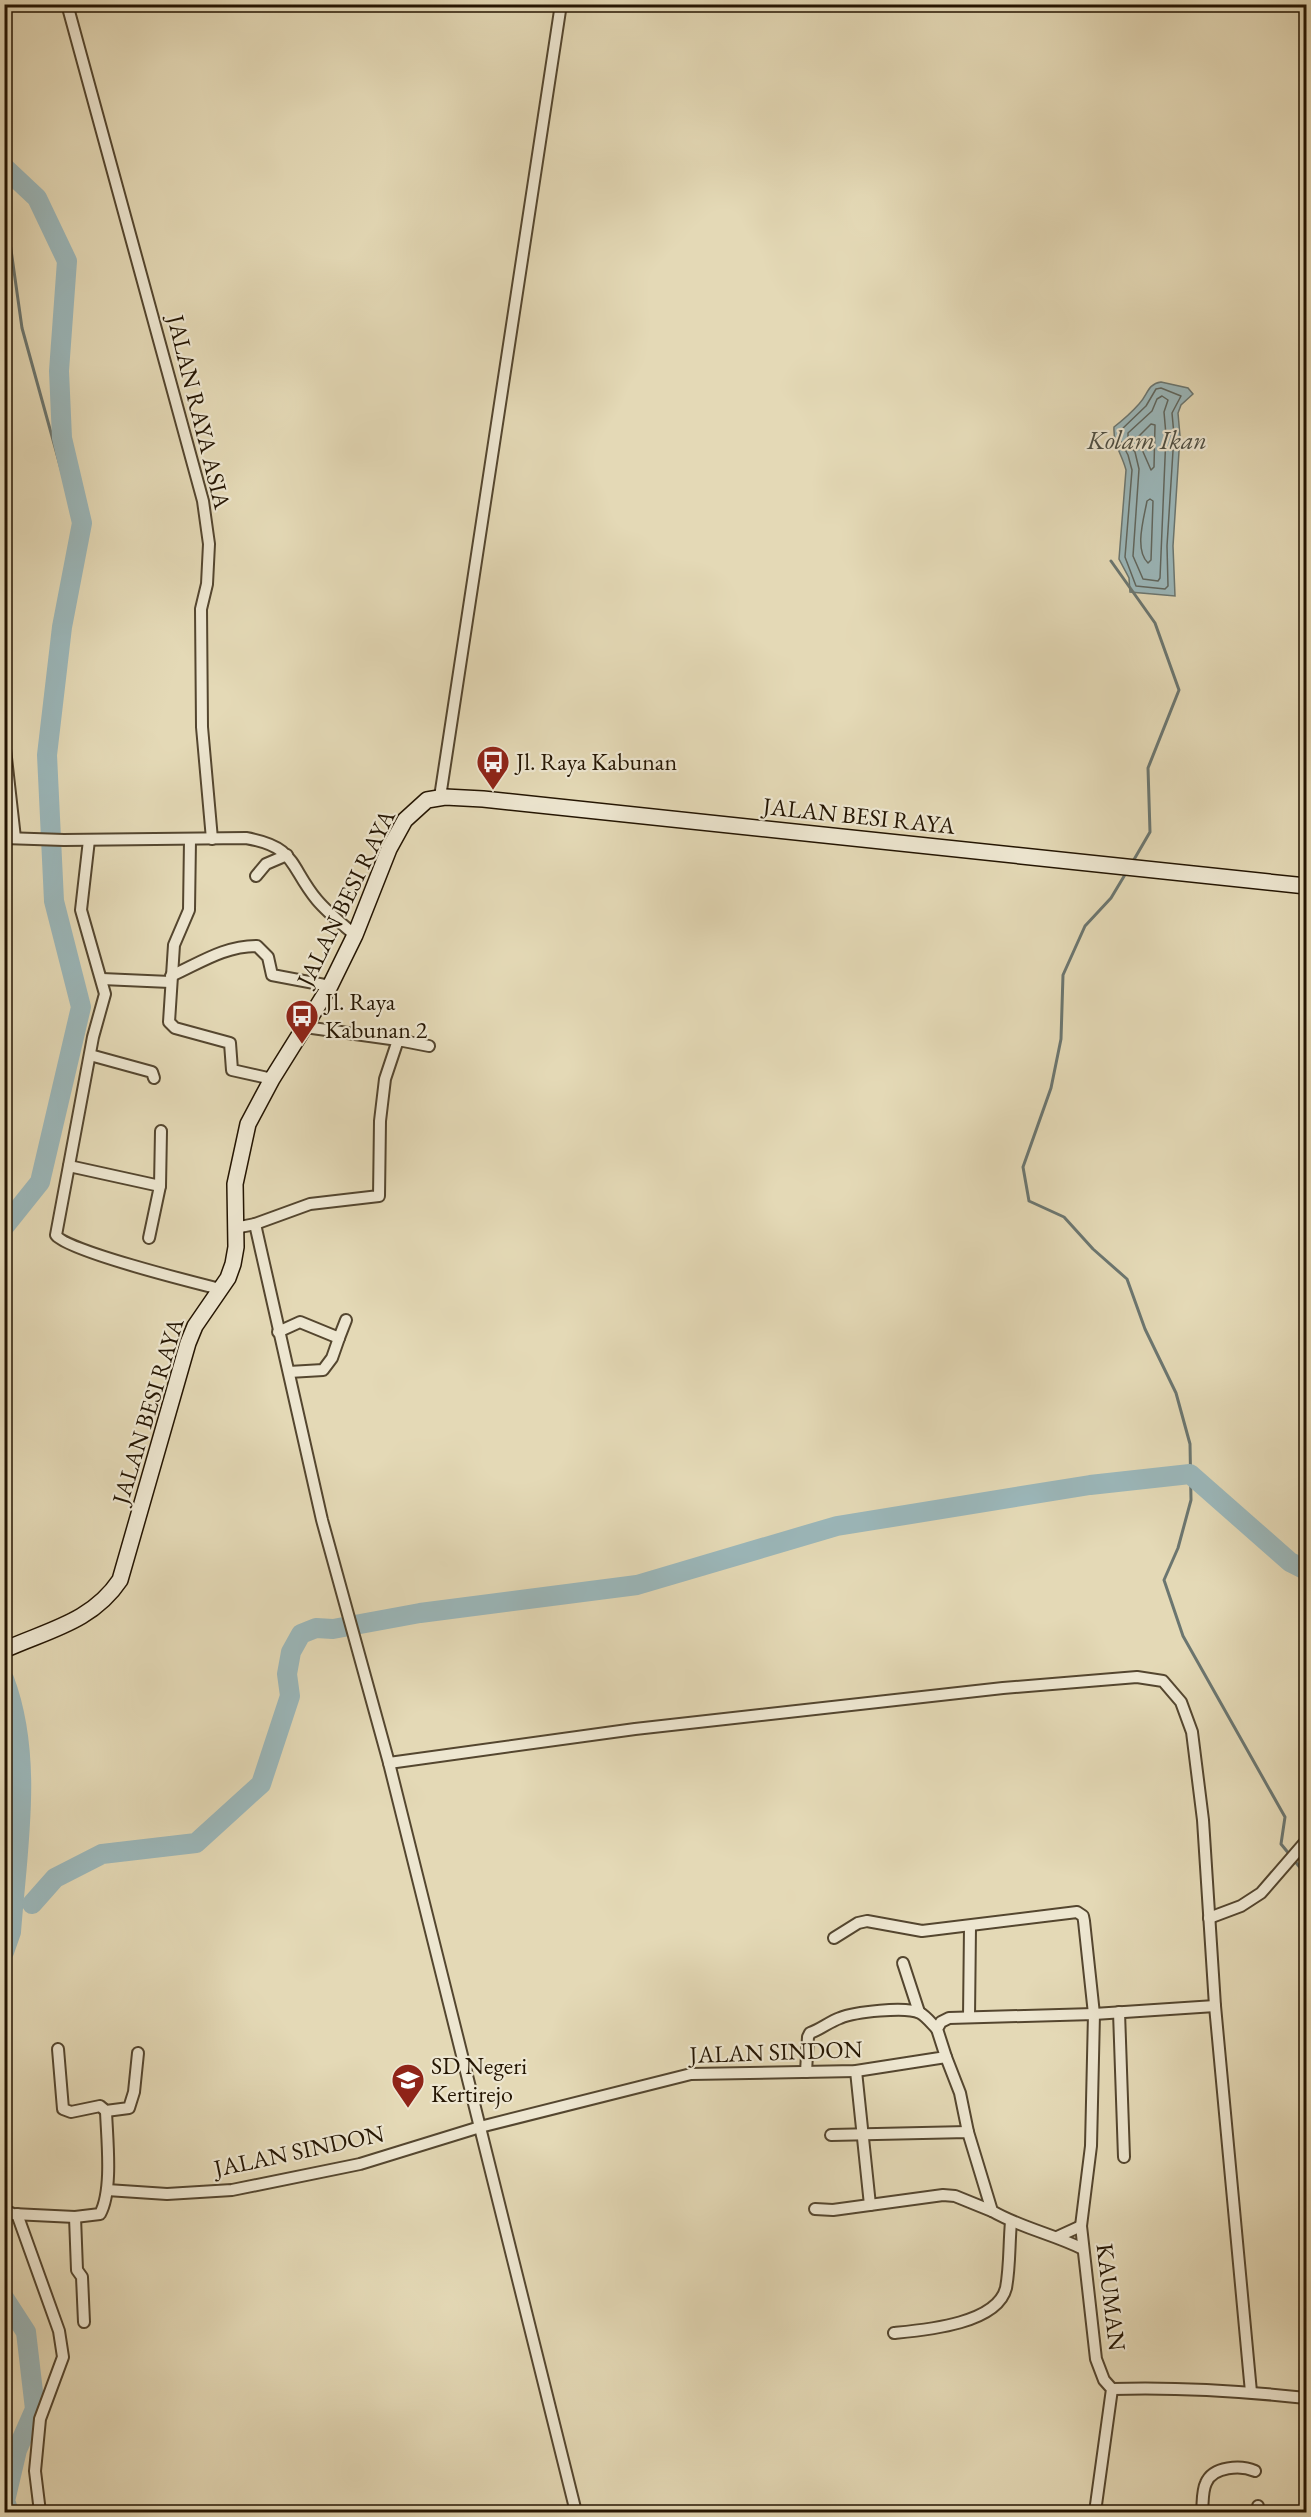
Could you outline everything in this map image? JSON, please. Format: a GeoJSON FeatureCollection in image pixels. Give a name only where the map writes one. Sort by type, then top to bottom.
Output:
{"type":"FeatureCollection","features":[{"type":"Feature","properties":{"kind":"street","name":"JALAN RAYA ASIA"},"geometry":{"type":"LineString","coordinates":[[68,4],[203,501],[209,544],[207,584],[201,609],[202,727],[212,839]]}},
{"type":"Feature","properties":{"kind":"street"},"geometry":{"type":"LineString","coordinates":[[440,797],[561,4]]}},
{"type":"Feature","properties":{"kind":"street"},"geometry":{"type":"LineString","coordinates":[[4,740],[10,838],[64,840],[246,838],[270,842],[287,855],[318,901],[355,936]]}},
{"type":"Feature","properties":{"kind":"street","name":"JALAN BESI RAYA"},"geometry":{"type":"LineString","coordinates":[[4,1650],[90,1613],[109,1597],[120,1580],[188,1343],[200,1317],[220,1289],[233,1264],[235,1184],[243,1140],[254,1110],[330,986],[355,936],[389,849],[405,820],[427,800],[440,797],[483,799],[1306,886]]}},
{"type":"Feature","properties":{"kind":"street"},"geometry":{"type":"LineString","coordinates":[[89,840],[81,910],[102,979],[105,994],[104,1006],[90,1055],[56,1233],[58,1239],[95,1253],[220,1289]]}},
{"type":"Feature","properties":{"kind":"street"},"geometry":{"type":"LineString","coordinates":[[190,840],[189,910],[176,937],[168,1017],[171,1025],[230,1043],[232,1070],[272,1079]]}},
{"type":"Feature","properties":{"kind":"street"},"geometry":{"type":"LineString","coordinates":[[256,876],[266,864],[287,855]]}},
{"type":"Feature","properties":{"kind":"street"},"geometry":{"type":"LineString","coordinates":[[102,979],[170,979],[224,951],[257,946],[268,957],[272,975],[330,986]]}},
{"type":"Feature","properties":{"kind":"street"},"geometry":{"type":"LineString","coordinates":[[305,1027],[429,1046]]}},
{"type":"Feature","properties":{"kind":"street"},"geometry":{"type":"LineString","coordinates":[[235,1228],[255,1224],[310,1204],[379,1196],[380,1121],[385,1079],[398,1040]]}},
{"type":"Feature","properties":{"kind":"street"},"geometry":{"type":"LineString","coordinates":[[90,1055],[152,1072],[154,1078]]}},
{"type":"Feature","properties":{"kind":"street"},"geometry":{"type":"LineString","coordinates":[[149,1238],[160,1186],[161,1131]]}},
{"type":"Feature","properties":{"kind":"street"},"geometry":{"type":"LineString","coordinates":[[69,1166],[160,1186]]}},
{"type":"Feature","properties":{"kind":"street"},"geometry":{"type":"LineString","coordinates":[[255,1224],[327,1541],[389,1763],[576,2512]]}},
{"type":"Feature","properties":{"kind":"street"},"geometry":{"type":"LineString","coordinates":[[289,1372],[323,1370],[333,1358],[346,1320]]}},
{"type":"Feature","properties":{"kind":"street"},"geometry":{"type":"LineString","coordinates":[[278,1332],[300,1322],[339,1338]]}},
{"type":"Feature","properties":{"kind":"street"},"geometry":{"type":"LineString","coordinates":[[389,1763],[635,1729],[1004,1688],[1151,1678],[1163,1681],[1173,1690],[1192,1732],[1203,1820],[1215,2006],[1251,2392]]}},
{"type":"Feature","properties":{"kind":"street"},"geometry":{"type":"LineString","coordinates":[[1209,1918],[1247,1903],[1268,1886],[1302,1844]]}},
{"type":"Feature","properties":{"kind":"street"},"geometry":{"type":"LineString","coordinates":[[834,1938],[858,1923],[867,1922],[910,1931],[970,1927],[1071,1912],[1081,1914],[1084,1921],[1094,2014],[1091,2146],[1081,2226],[1058,2237]]}},
{"type":"Feature","properties":{"kind":"street"},"geometry":{"type":"LineString","coordinates":[[969,2017],[970,1927]]}},
{"type":"Feature","properties":{"kind":"street"},"geometry":{"type":"LineString","coordinates":[[903,1963],[919,2012],[937,2029],[960,2093],[968,2132],[992,2211]]}},
{"type":"Feature","properties":{"kind":"street"},"geometry":{"type":"LineString","coordinates":[[937,2029],[944,2019],[1094,2014],[1215,2006]]}},
{"type":"Feature","properties":{"kind":"street"},"geometry":{"type":"LineString","coordinates":[[806,2072],[810,2033],[822,2029],[838,2018],[853,2015],[919,2012]]}},
{"type":"Feature","properties":{"kind":"street"},"geometry":{"type":"LineString","coordinates":[[1119,2012],[1124,2157]]}},
{"type":"Feature","properties":{"kind":"street"},"geometry":{"type":"LineString","coordinates":[[58,2049],[63,2109],[71,2112],[99,2106],[106,2111],[126,2109],[131,2104],[138,2053]]}},
{"type":"Feature","properties":{"kind":"street","name":"JALAN SINDON"},"geometry":{"type":"LineString","coordinates":[[107,2190],[167,2194],[232,2190],[360,2164],[480,2127],[691,2074],[856,2071],[946,2057]]}},
{"type":"Feature","properties":{"kind":"street"},"geometry":{"type":"LineString","coordinates":[[856,2071],[870,2205]]}},
{"type":"Feature","properties":{"kind":"street"},"geometry":{"type":"LineString","coordinates":[[4,2211],[17,2214],[75,2217],[100,2214],[105,2204],[107,2190],[106,2111]]}},
{"type":"Feature","properties":{"kind":"street"},"geometry":{"type":"LineString","coordinates":[[831,2135],[968,2132]]}},
{"type":"Feature","properties":{"kind":"street"},"geometry":{"type":"LineString","coordinates":[[815,2209],[833,2210],[943,2195],[955,2196],[992,2211],[1011,2222],[1058,2237],[1083,2249]]}},
{"type":"Feature","properties":{"kind":"street"},"geometry":{"type":"LineString","coordinates":[[17,2214],[59,2331],[63,2357],[40,2419],[35,2471],[40,2512]]}},
{"type":"Feature","properties":{"kind":"street"},"geometry":{"type":"LineString","coordinates":[[75,2217],[77,2270],[82,2277],[84,2322]]}},
{"type":"Feature","properties":{"kind":"street"},"geometry":{"type":"LineString","coordinates":[[894,2333],[939,2329],[993,2308],[1005,2288],[1011,2222]]}},
{"type":"Feature","properties":{"kind":"street","name":"KAUMAN"},"geometry":{"type":"LineString","coordinates":[[1081,2226],[1096,2359],[1104,2379],[1112,2389]]}},
{"type":"Feature","properties":{"kind":"street"},"geometry":{"type":"LineString","coordinates":[[1095,2512],[1112,2389],[1162,2387],[1306,2398]]}},
{"type":"Feature","properties":{"kind":"street"},"geometry":{"type":"LineString","coordinates":[[1202,2512],[1206,2483],[1211,2475],[1237,2468],[1255,2471]]}},
{"type":"Feature","properties":{"kind":"water","name":"Kolam Ikan"},"geometry":{"type":"Polygon","coordinates":[[[1161,382],[1188,388],[1193,394],[1181,405],[1178,413],[1180,436],[1173,546],[1175,596],[1130,592],[1129,578],[1119,559],[1126,470],[1116,444],[1114,427],[1142,401],[1150,387],[1161,382]]]}},
{"type":"Feature","properties":{"kind":"waterway"},"geometry":{"type":"LineString","coordinates":[[4,167],[37,198],[67,261],[59,371],[62,438],[82,523],[62,627],[47,755],[54,901],[81,1007],[40,1182],[4,1227]]}},
{"type":"Feature","properties":{"kind":"waterway"},"geometry":{"type":"LineString","coordinates":[[4,200],[22,328],[76,523],[75,532]]}},
{"type":"Feature","properties":{"kind":"waterway"},"geometry":{"type":"LineString","coordinates":[[1111,561],[1155,623],[1179,690],[1148,768],[1150,832],[1132,863]]}},
{"type":"Feature","properties":{"kind":"waterway"},"geometry":{"type":"LineString","coordinates":[[1126,873],[1111,898],[1085,926],[1063,975],[1061,1039],[1051,1088],[1023,1167],[1029,1201],[1064,1217],[1093,1249],[1127,1279],[1145,1329],[1176,1393],[1190,1444],[1191,1500],[1178,1548],[1164,1580],[1183,1636],[1285,1817],[1281,1844],[1290,1855]]}},
{"type":"Feature","properties":{"kind":"waterway"},"geometry":{"type":"LineString","coordinates":[[32,1904],[55,1878],[102,1854],[196,1843],[261,1784],[290,1696],[287,1674],[291,1652],[301,1634],[316,1628],[333,1629],[420,1613],[637,1585],[837,1526],[1090,1485],[1190,1474],[1290,1562],[1306,1570]]}},
{"type":"Feature","properties":{"kind":"waterway"},"geometry":{"type":"LineString","coordinates":[[4,1679],[19,1740],[21,1772],[19,1837],[11,1932],[4,1952]]}},
{"type":"Feature","properties":{"kind":"waterway"},"geometry":{"type":"LineString","coordinates":[[1294,1860],[1306,1875]]}},
{"type":"Feature","properties":{"kind":"waterway"},"geometry":{"type":"LineString","coordinates":[[4,2298],[26,2332],[35,2409],[17,2450],[5,2501],[9,2512]]}},
{"type":"Feature","properties":{"kind":"place","name":"Jl. Raya Kabunan"},"geometry":{"type":"Point","coordinates":[493,791]}},
{"type":"Feature","properties":{"kind":"place","name":"Jl. Raya Kabunan 2"},"geometry":{"type":"Point","coordinates":[302,1045]}},
{"type":"Feature","properties":{"kind":"place","name":"SD Negeri Kertirejo"},"geometry":{"type":"Point","coordinates":[408,2109]}}]}
